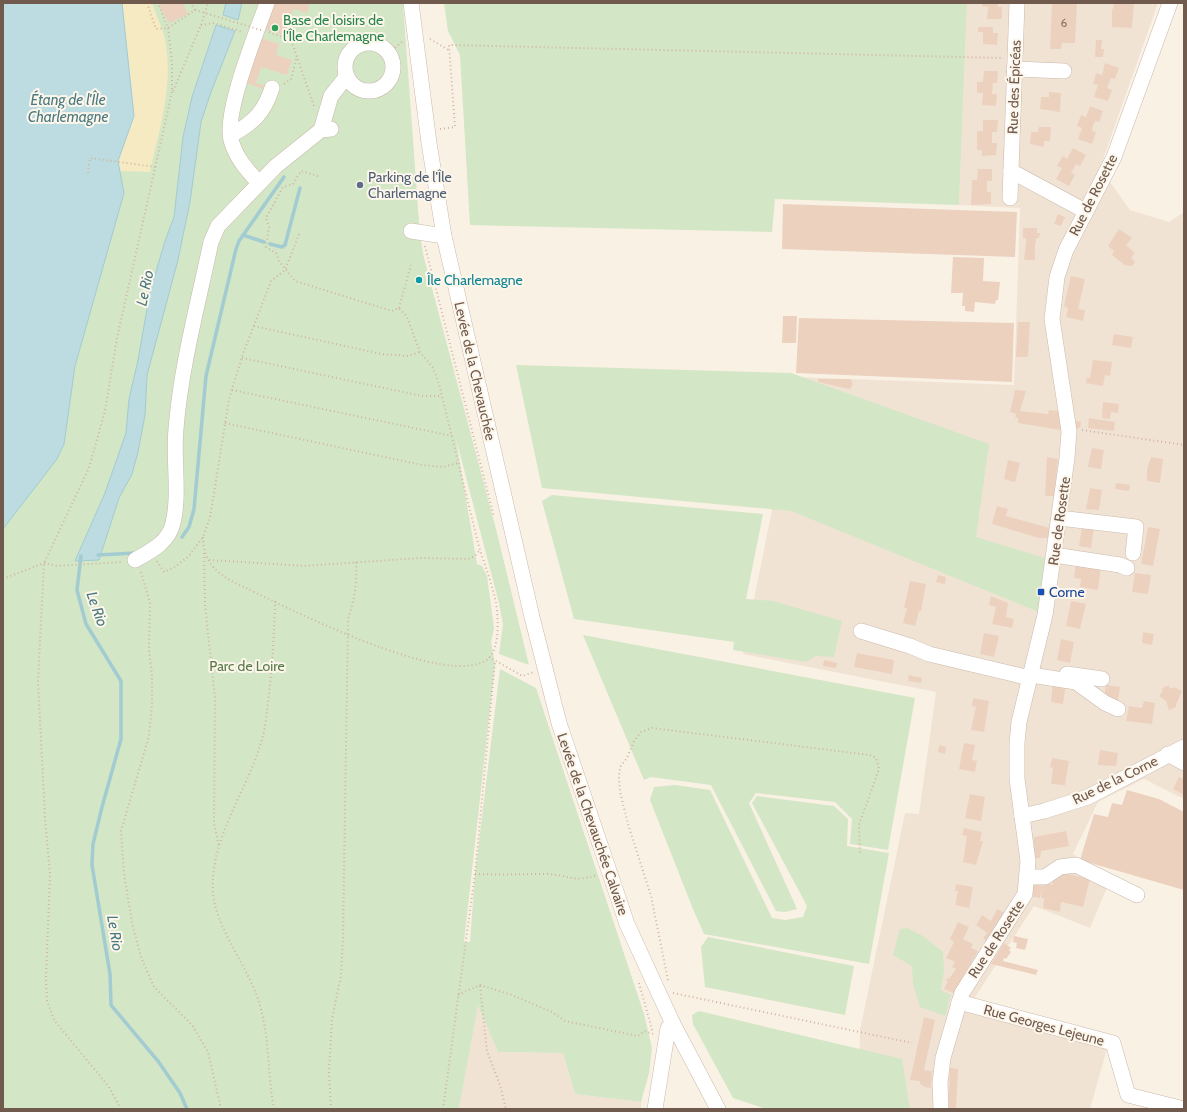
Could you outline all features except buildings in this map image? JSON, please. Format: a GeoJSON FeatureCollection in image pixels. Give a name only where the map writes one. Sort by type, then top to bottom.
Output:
{"type":"FeatureCollection","features":[{"type":"Feature","properties":{"kind":"street"},"geometry":{"type":"LineString","coordinates":[[259,183],[243,167],[231,136],[229,125],[233,106],[267,3]]}},
{"type":"Feature","properties":{"kind":"street","name":"Levée de la Chevauchée"},"geometry":{"type":"LineString","coordinates":[[411,3],[429,143],[444,236],[532,618]]}},
{"type":"Feature","properties":{"kind":"street","name":"Rue des Épicéas"},"geometry":{"type":"LineString","coordinates":[[1010,198],[1017,3]]}},
{"type":"Feature","properties":{"kind":"street","name":"Rue de Rosette"},"geometry":{"type":"LineString","coordinates":[[941,1109],[940,1083],[943,1058],[962,993],[1025,894],[1028,861],[1017,779],[1017,743],[1019,722],[1045,615],[1067,458],[1069,428],[1053,325],[1053,297],[1056,276],[1066,250],[1085,211],[1114,157],[1170,3]]}},
{"type":"Feature","properties":{"kind":"street"},"geometry":{"type":"LineString","coordinates":[[1015,63],[1064,71]]}},
{"type":"Feature","properties":{"kind":"street"},"geometry":{"type":"LineString","coordinates":[[135,560],[152,550],[167,536],[173,524],[175,508],[176,430],[181,383],[211,242],[218,226],[276,166],[326,130],[331,96],[347,76]]}},
{"type":"Feature","properties":{"kind":"street"},"geometry":{"type":"LineString","coordinates":[[231,136],[260,114],[267,103],[272,88]]}},
{"type":"Feature","properties":{"kind":"street"},"geometry":{"type":"LineString","coordinates":[[1011,171],[1085,211]]}},
{"type":"Feature","properties":{"kind":"street"},"geometry":{"type":"LineString","coordinates":[[411,231],[444,236]]}},
{"type":"Feature","properties":{"kind":"street"},"geometry":{"type":"LineString","coordinates":[[1059,518],[1136,528],[1133,552]]}},
{"type":"Feature","properties":{"kind":"street"},"geometry":{"type":"LineString","coordinates":[[1054,555],[1120,565],[1127,568]]}},
{"type":"Feature","properties":{"kind":"street","name":"Levée de la Chevauchée Calvaire"},"geometry":{"type":"LineString","coordinates":[[532,618],[559,723],[608,872],[627,924],[674,1024],[718,1109]]}},
{"type":"Feature","properties":{"kind":"street"},"geometry":{"type":"LineString","coordinates":[[861,631],[910,646],[929,654],[1076,682],[1105,703],[1118,709]]}},
{"type":"Feature","properties":{"kind":"street"},"geometry":{"type":"LineString","coordinates":[[1031,674],[1102,679]]}},
{"type":"Feature","properties":{"kind":"street","name":"Rue de la Corne"},"geometry":{"type":"LineString","coordinates":[[1022,816],[1044,811],[1088,797],[1184,747]]}},
{"type":"Feature","properties":{"kind":"street"},"geometry":{"type":"LineString","coordinates":[[1168,754],[1184,763]]}},
{"type":"Feature","properties":{"kind":"street"},"geometry":{"type":"LineString","coordinates":[[1026,877],[1045,876],[1060,867],[1076,865],[1137,895]]}},
{"type":"Feature","properties":{"kind":"street","name":"Rue Georges Lejeune"},"geometry":{"type":"LineString","coordinates":[[959,1002],[1113,1043],[1128,1095],[1184,1109]]}},
{"type":"Feature","properties":{"kind":"street"},"geometry":{"type":"LineString","coordinates":[[655,1109],[668,1028],[674,1024]]}},
{"type":"Feature","properties":{"kind":"path"},"geometry":{"type":"LineString","coordinates":[[146,3],[156,29],[168,28],[195,10]]}},
{"type":"Feature","properties":{"kind":"path"},"geometry":{"type":"LineString","coordinates":[[158,3],[168,28],[172,62],[172,92]]}},
{"type":"Feature","properties":{"kind":"path"},"geometry":{"type":"LineString","coordinates":[[191,3],[195,10],[291,40],[315,110]]}},
{"type":"Feature","properties":{"kind":"path"},"geometry":{"type":"LineString","coordinates":[[121,1109],[109,1087],[54,1020],[47,1001],[46,978],[50,875],[45,818],[38,682],[44,563],[89,468],[103,418],[117,338],[172,92],[201,26],[208,3]]}},
{"type":"Feature","properties":{"kind":"path"},"geometry":{"type":"LineString","coordinates":[[201,26],[214,23],[245,32]]}},
{"type":"Feature","properties":{"kind":"path"},"geometry":{"type":"LineString","coordinates":[[455,127],[449,45],[1015,63]]}},
{"type":"Feature","properties":{"kind":"path"},"geometry":{"type":"LineString","coordinates":[[272,88],[284,84],[291,79],[297,56]]}},
{"type":"Feature","properties":{"kind":"path"},"geometry":{"type":"LineString","coordinates":[[88,173],[90,158],[156,167]]}},
{"type":"Feature","properties":{"kind":"path"},"geometry":{"type":"LineString","coordinates":[[318,176],[301,171],[293,184],[283,188],[266,218],[269,227],[266,248],[276,253],[278,261],[295,281],[392,311],[399,308]]}},
{"type":"Feature","properties":{"kind":"path"},"geometry":{"type":"LineString","coordinates":[[152,550],[164,572],[175,567],[189,556],[203,536],[210,518],[225,423],[232,390],[242,358],[271,281],[285,270],[300,232]]}},
{"type":"Feature","properties":{"kind":"path"},"geometry":{"type":"LineString","coordinates":[[399,308],[410,265]]}},
{"type":"Feature","properties":{"kind":"path"},"geometry":{"type":"LineString","coordinates":[[204,552],[218,574],[349,636],[383,649],[444,664],[470,665],[489,657],[494,650],[497,633],[497,611],[492,587],[480,550],[442,396],[433,368],[420,352],[407,317],[399,308]]}},
{"type":"Feature","properties":{"kind":"path"},"geometry":{"type":"LineString","coordinates":[[254,326],[381,354],[408,356],[420,352]]}},
{"type":"Feature","properties":{"kind":"path"},"geometry":{"type":"LineString","coordinates":[[242,358],[422,396],[442,396]]}},
{"type":"Feature","properties":{"kind":"path"},"geometry":{"type":"LineString","coordinates":[[232,390],[452,436]]}},
{"type":"Feature","properties":{"kind":"path"},"geometry":{"type":"LineString","coordinates":[[225,423],[422,465],[443,467],[458,463]]}},
{"type":"Feature","properties":{"kind":"path"},"geometry":{"type":"LineString","coordinates":[[1069,428],[1184,445]]}},
{"type":"Feature","properties":{"kind":"path"},"geometry":{"type":"LineString","coordinates":[[203,536],[205,604],[215,698],[214,823],[219,848]]}},
{"type":"Feature","properties":{"kind":"path"},"geometry":{"type":"LineString","coordinates":[[209,560],[304,566],[356,561],[420,558],[468,559],[475,556],[480,550]]}},
{"type":"Feature","properties":{"kind":"path"},"geometry":{"type":"LineString","coordinates":[[135,560],[150,603],[149,650],[152,676],[152,705],[149,736],[121,832],[124,873],[132,923],[141,957],[154,987],[192,1025],[208,1052],[221,1109]]}},
{"type":"Feature","properties":{"kind":"path"},"geometry":{"type":"LineString","coordinates":[[331,1109],[329,1072],[332,1026],[341,976],[343,937],[349,636],[348,619],[357,585],[356,561]]}},
{"type":"Feature","properties":{"kind":"path"},"geometry":{"type":"LineString","coordinates":[[3,579],[44,563],[57,566],[116,563]]}},
{"type":"Feature","properties":{"kind":"path"},"geometry":{"type":"LineString","coordinates":[[274,1109],[264,1021],[247,970],[218,916],[214,894],[214,868],[219,848],[263,738],[273,658],[275,601]]}},
{"type":"Feature","properties":{"kind":"path"},"geometry":{"type":"LineString","coordinates":[[489,657],[522,676],[535,672]]}},
{"type":"Feature","properties":{"kind":"path"},"geometry":{"type":"LineString","coordinates":[[443,1109],[475,874],[495,661]]}},
{"type":"Feature","properties":{"kind":"path"},"geometry":{"type":"LineString","coordinates":[[669,986],[664,954],[651,896],[620,792],[620,767],[627,758],[634,741],[640,732],[652,728],[870,755],[876,758],[879,769],[859,825],[860,854]]}},
{"type":"Feature","properties":{"kind":"path"},"geometry":{"type":"LineString","coordinates":[[475,874],[550,874],[570,879],[585,879],[599,874]]}},
{"type":"Feature","properties":{"kind":"path"},"geometry":{"type":"LineString","coordinates":[[458,995],[480,985],[512,995],[552,1012],[565,1021],[638,1036],[644,1031],[653,1034]]}},
{"type":"Feature","properties":{"kind":"path"},"geometry":{"type":"LineString","coordinates":[[480,985],[487,1051],[500,1085],[506,1109]]}},
{"type":"Feature","properties":{"kind":"path"},"geometry":{"type":"LineString","coordinates":[[670,994],[912,1043]]}},
{"type":"Feature","properties":{"kind":"shaded area"},"geometry":{"type":"Polygon","coordinates":[[[967,3],[1158,3],[1100,168],[1130,210],[1169,222],[1184,212],[1184,799],[1144,779],[1098,802],[1073,854],[1111,878],[1090,928],[1034,906],[968,1008],[1108,1045],[1090,1109],[859,1109],[860,1030],[905,813],[919,814],[936,692],[743,654],[772,510],[741,498],[796,377],[1014,385],[1020,208],[959,205],[967,3]]]}},
{"type":"Feature","properties":{"kind":"shaded area"},"geometry":{"type":"Polygon","coordinates":[[[478,1004],[498,1052],[563,1053],[575,1094],[641,1102],[641,1109],[459,1109],[478,1004]]]}},
{"type":"Feature","properties":{"kind":"green space","name":"Parc de Loire"},"geometry":{"type":"Polygon","coordinates":[[[3,3],[403,3],[420,236],[424,258],[496,529],[529,665],[499,654],[503,624],[499,603],[456,439],[477,564],[482,566],[487,576],[494,628],[491,642],[495,664],[464,942],[470,942],[475,874],[500,669],[536,688],[644,1014],[652,1048],[649,1073],[641,1102],[575,1094],[563,1053],[498,1052],[478,1005],[459,1109],[3,1109],[3,3]]]}},
{"type":"Feature","properties":{"kind":"green space"},"geometry":{"type":"Polygon","coordinates":[[[444,3],[967,3],[959,205],[775,199],[772,232],[470,225],[460,55],[448,31],[444,3]]]}},
{"type":"Feature","properties":{"kind":"green space"},"geometry":{"type":"Polygon","coordinates":[[[516,365],[791,373],[989,444],[976,537],[1045,558],[1039,612],[791,511],[542,488],[516,365]]]}},
{"type":"Feature","properties":{"kind":"green space"},"geometry":{"type":"Polygon","coordinates":[[[552,495],[763,514],[746,599],[773,601],[842,621],[834,657],[816,656],[806,662],[733,650],[734,642],[574,619],[542,501],[552,495]]]}},
{"type":"Feature","properties":{"kind":"green space"},"geometry":{"type":"Polygon","coordinates":[[[583,635],[915,698],[888,850],[850,844],[852,819],[835,802],[756,793],[749,803],[797,909],[785,912],[776,911],[711,785],[651,777],[644,780],[583,635]]]}},
{"type":"Feature","properties":{"kind":"green space"},"geometry":{"type":"Polygon","coordinates":[[[675,785],[710,790],[772,918],[785,920],[803,917],[807,906],[752,803],[757,796],[834,806],[848,819],[847,846],[889,853],[869,964],[704,934],[650,800],[654,787],[675,785]]]}},
{"type":"Feature","properties":{"kind":"green space"},"geometry":{"type":"Polygon","coordinates":[[[907,928],[923,936],[943,952],[944,971],[941,990],[951,995],[945,1016],[920,1007],[913,984],[912,966],[893,955],[900,929],[907,928]]]}},
{"type":"Feature","properties":{"kind":"green space"},"geometry":{"type":"Polygon","coordinates":[[[708,937],[854,966],[845,1015],[705,987],[701,947],[708,937]]]}},
{"type":"Feature","properties":{"kind":"green space"},"geometry":{"type":"Polygon","coordinates":[[[699,1011],[902,1059],[910,1109],[766,1109],[733,1098],[693,1024],[692,1015],[699,1011]]]}},
{"type":"Feature","properties":{"kind":"sand"},"geometry":{"type":"Polygon","coordinates":[[[122,3],[152,3],[163,32],[167,49],[168,67],[165,102],[150,172],[120,171],[118,161],[134,116],[122,3]]]}},
{"type":"Feature","properties":{"kind":"water","name":"Étang de l'Île Charlemagne"},"geometry":{"type":"Polygon","coordinates":[[[3,3],[122,3],[134,116],[118,161],[124,193],[75,366],[64,444],[57,459],[3,529],[3,3]]]}},
{"type":"Feature","properties":{"kind":"water"},"geometry":{"type":"Polygon","coordinates":[[[226,3],[242,3],[238,20],[223,15],[226,3]]]}},
{"type":"Feature","properties":{"kind":"water"},"geometry":{"type":"Polygon","coordinates":[[[216,25],[235,31],[201,122],[190,202],[178,260],[147,375],[145,415],[138,452],[132,474],[119,498],[99,560],[75,561],[105,493],[126,433],[129,399],[138,360],[150,292],[165,241],[174,217],[183,137],[192,97],[216,25]]]}},
{"type":"Feature","properties":{"kind":"waterway"},"geometry":{"type":"LineString","coordinates":[[182,537],[189,527],[194,509],[206,376],[236,249],[239,241],[284,177]]}},
{"type":"Feature","properties":{"kind":"waterway"},"geometry":{"type":"LineString","coordinates":[[270,244],[282,247],[285,245],[300,188]]}},
{"type":"Feature","properties":{"kind":"waterway"},"geometry":{"type":"LineString","coordinates":[[243,235],[264,242]]}},
{"type":"Feature","properties":{"kind":"waterway"},"geometry":{"type":"LineString","coordinates":[[98,555],[136,553]]}},
{"type":"Feature","properties":{"kind":"waterway","name":"Le Rio"},"geometry":{"type":"LineString","coordinates":[[81,556],[77,590],[86,624],[121,681],[121,739],[93,844],[92,865],[110,974],[111,1005],[158,1061],[180,1093],[187,1109]]}},
{"type":"Feature","properties":{"kind":"place","name":"Base de loisirs de l'Île Charlemagne"},"geometry":{"type":"Point","coordinates":[275,28]}},
{"type":"Feature","properties":{"kind":"place","name":"Parking de l'Île Charlemagne"},"geometry":{"type":"Point","coordinates":[360,185]}},
{"type":"Feature","properties":{"kind":"place","name":"Île Charlemagne"},"geometry":{"type":"Point","coordinates":[419,280]}},
{"type":"Feature","properties":{"kind":"place","name":"Corne"},"geometry":{"type":"Point","coordinates":[1041,592]}}]}
